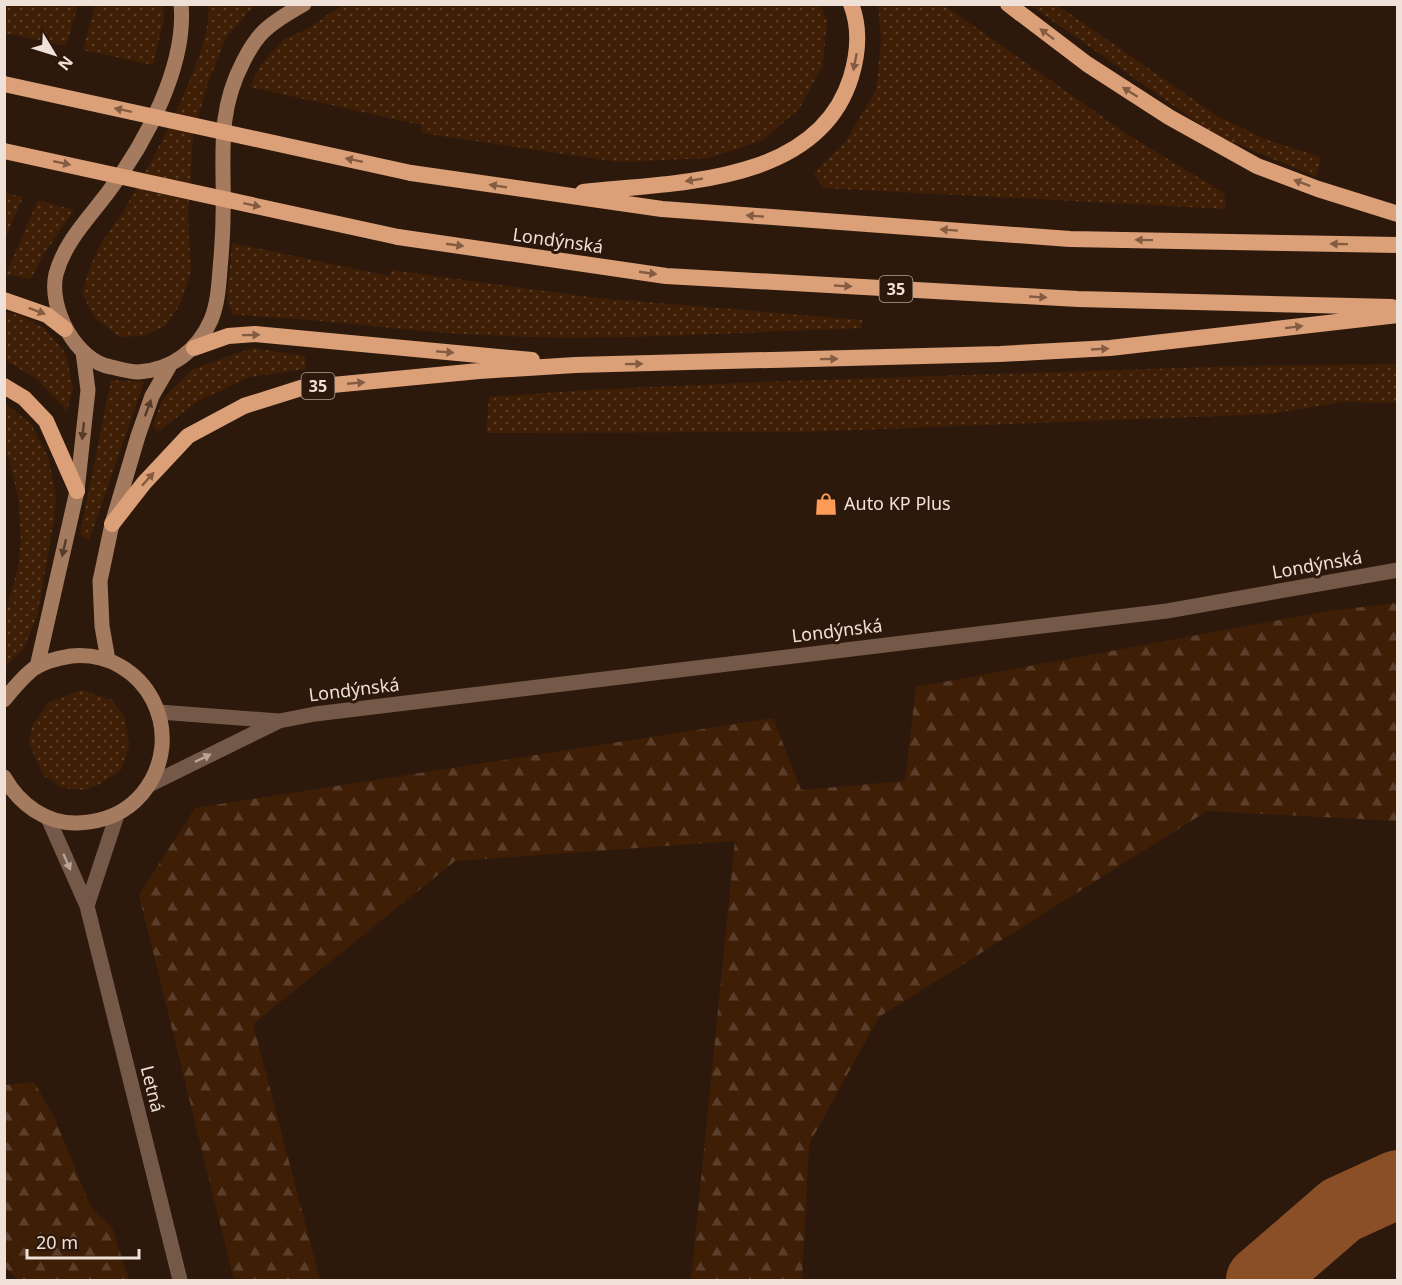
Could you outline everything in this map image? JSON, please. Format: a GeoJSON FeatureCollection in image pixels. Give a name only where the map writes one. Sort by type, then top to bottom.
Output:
{"type":"FeatureCollection","features":[{"type":"Feature","properties":{"kind":"highway"},"geometry":{"type":"LineString","coordinates":[[556,195],[680,182],[744,171],[793,151],[826,124],[846,93],[856,61],[857,34],[851,4]]}},
{"type":"Feature","properties":{"kind":"highway"},"geometry":{"type":"LineString","coordinates":[[1008,4],[1087,64],[1169,117],[1257,166],[1318,189],[1398,214]]}},
{"type":"Feature","properties":{"kind":"highway"},"geometry":{"type":"LineString","coordinates":[[4,84],[411,173],[662,209],[1070,239],[1398,246]]}},
{"type":"Feature","properties":{"kind":"highway","name":"Londýnská"},"geometry":{"type":"LineString","coordinates":[[4,151],[398,237],[666,276],[1078,299],[1398,307]]}},
{"type":"Feature","properties":{"kind":"highway"},"geometry":{"type":"LineString","coordinates":[[4,300],[47,315],[65,329]]}},
{"type":"Feature","properties":{"kind":"highway","name":"35"},"geometry":{"type":"LineString","coordinates":[[112,524],[144,483],[188,436],[244,406],[301,388],[479,371],[575,365],[1000,354],[1110,348],[1398,315]]}},
{"type":"Feature","properties":{"kind":"highway","name":"35"},"geometry":{"type":"LineString","coordinates":[[194,348],[228,336],[255,334],[575,365]]}},
{"type":"Feature","properties":{"kind":"highway"},"geometry":{"type":"LineString","coordinates":[[4,386],[24,398],[46,422],[77,491]]}},
{"type":"Feature","properties":{"kind":"main road"},"geometry":{"type":"LineString","coordinates":[[181,4],[183,22],[177,50],[168,81],[148,131],[129,165],[74,235],[63,255],[56,277],[56,302],[65,329],[83,352],[105,366],[138,372],[170,365],[194,348],[206,333],[215,311],[223,217],[222,146],[225,110],[236,75],[262,32],[284,15],[304,4]]}},
{"type":"Feature","properties":{"kind":"main road"},"geometry":{"type":"LineString","coordinates":[[37,667],[77,491],[88,390],[83,352]]}},
{"type":"Feature","properties":{"kind":"main road"},"geometry":{"type":"LineString","coordinates":[[108,660],[102,626],[100,581],[112,524],[138,436],[152,396],[170,365]]}},
{"type":"Feature","properties":{"kind":"main road","name":"Londýnská"},"geometry":{"type":"LineString","coordinates":[[4,700],[20,681],[37,667],[59,658],[84,655],[108,660],[130,672],[147,689],[159,712],[163,736],[160,761],[151,784],[136,801],[117,815],[94,822],[71,823],[48,818],[28,807],[7,785]]}},
{"type":"Feature","properties":{"kind":"street","name":"Londýnská"},"geometry":{"type":"LineString","coordinates":[[159,712],[279,720],[327,712],[1167,611],[1398,570]]}},
{"type":"Feature","properties":{"kind":"street","name":"Londýnská"},"geometry":{"type":"LineString","coordinates":[[151,784],[279,720]]}},
{"type":"Feature","properties":{"kind":"street"},"geometry":{"type":"LineString","coordinates":[[87,906],[117,815]]}},
{"type":"Feature","properties":{"kind":"street","name":"Letná"},"geometry":{"type":"LineString","coordinates":[[48,818],[87,906],[180,1281]]}},
{"type":"Feature","properties":{"kind":"green space"},"geometry":{"type":"Polygon","coordinates":[[[5,4],[78,5],[66,46],[5,33],[5,4]]]}},
{"type":"Feature","properties":{"kind":"green space"},"geometry":{"type":"Polygon","coordinates":[[[820,4],[827,20],[823,65],[799,109],[763,140],[709,158],[619,162],[421,133],[421,125],[250,87],[260,66],[283,40],[309,28],[342,5],[820,4]]]}},
{"type":"Feature","properties":{"kind":"green space"},"geometry":{"type":"Polygon","coordinates":[[[95,5],[163,5],[164,19],[153,65],[83,50],[95,5]]]}},
{"type":"Feature","properties":{"kind":"green space"},"geometry":{"type":"Polygon","coordinates":[[[208,5],[255,5],[226,37],[207,86],[193,135],[188,217],[191,271],[180,305],[165,326],[143,336],[119,337],[94,317],[82,293],[99,248],[126,207],[178,107],[201,49],[207,24],[208,5]]]}},
{"type":"Feature","properties":{"kind":"green space"},"geometry":{"type":"Polygon","coordinates":[[[878,5],[944,5],[1128,135],[1224,193],[1226,209],[823,188],[814,173],[846,141],[876,90],[881,40],[878,5]]]}},
{"type":"Feature","properties":{"kind":"green space"},"geometry":{"type":"Polygon","coordinates":[[[1030,5],[1057,5],[1217,116],[1264,139],[1321,157],[1316,177],[1214,134],[1030,5]]]}},
{"type":"Feature","properties":{"kind":"green space"},"geometry":{"type":"Polygon","coordinates":[[[4,193],[23,197],[5,239],[4,193]]]}},
{"type":"Feature","properties":{"kind":"green space"},"geometry":{"type":"Polygon","coordinates":[[[38,200],[74,210],[46,251],[31,279],[6,274],[38,200]]]}},
{"type":"Feature","properties":{"kind":"green space"},"geometry":{"type":"Polygon","coordinates":[[[232,243],[389,276],[391,270],[597,298],[862,320],[862,328],[638,337],[549,337],[470,334],[233,315],[227,299],[232,243]]]}},
{"type":"Feature","properties":{"kind":"green space"},"geometry":{"type":"Polygon","coordinates":[[[5,312],[22,316],[45,329],[66,354],[73,389],[67,411],[37,379],[5,360],[5,312]]]}},
{"type":"Feature","properties":{"kind":"green space"},"geometry":{"type":"Polygon","coordinates":[[[253,348],[305,356],[306,369],[249,377],[198,401],[158,432],[153,425],[163,398],[193,369],[253,348]]]}},
{"type":"Feature","properties":{"kind":"green space"},"geometry":{"type":"Polygon","coordinates":[[[1397,364],[1397,403],[1341,402],[1271,414],[803,432],[486,433],[489,397],[787,381],[1239,366],[1397,364]]]}},
{"type":"Feature","properties":{"kind":"green space"},"geometry":{"type":"Polygon","coordinates":[[[111,380],[144,382],[89,541],[80,534],[111,380]]]}},
{"type":"Feature","properties":{"kind":"green space"},"geometry":{"type":"Polygon","coordinates":[[[4,403],[31,424],[48,457],[56,494],[54,521],[37,616],[23,650],[7,665],[5,665],[5,615],[17,572],[21,540],[18,496],[5,449],[4,403]]]}},
{"type":"Feature","properties":{"kind":"green space"},"geometry":{"type":"Polygon","coordinates":[[[1397,603],[1397,821],[1207,811],[879,1017],[809,1144],[802,1280],[691,1280],[735,841],[455,861],[253,1024],[320,1280],[234,1280],[139,895],[195,808],[773,718],[801,790],[905,781],[916,687],[1328,611],[1397,603]]]}},
{"type":"Feature","properties":{"kind":"green space"},"geometry":{"type":"Polygon","coordinates":[[[82,690],[112,700],[125,718],[129,746],[121,770],[100,784],[84,790],[63,788],[44,776],[29,744],[32,726],[49,702],[82,690]]]}},
{"type":"Feature","properties":{"kind":"green space"},"geometry":{"type":"Polygon","coordinates":[[[34,1082],[54,1117],[91,1207],[112,1227],[129,1280],[18,1280],[5,1267],[5,1085],[34,1082]]]}},
{"type":"Feature","properties":{"kind":"waterway"},"geometry":{"type":"LineString","coordinates":[[1260,1280],[1341,1210],[1398,1184]]}},
{"type":"Feature","properties":{"kind":"place","name":"Auto KP Plus"},"geometry":{"type":"Point","coordinates":[826,504]}}]}
